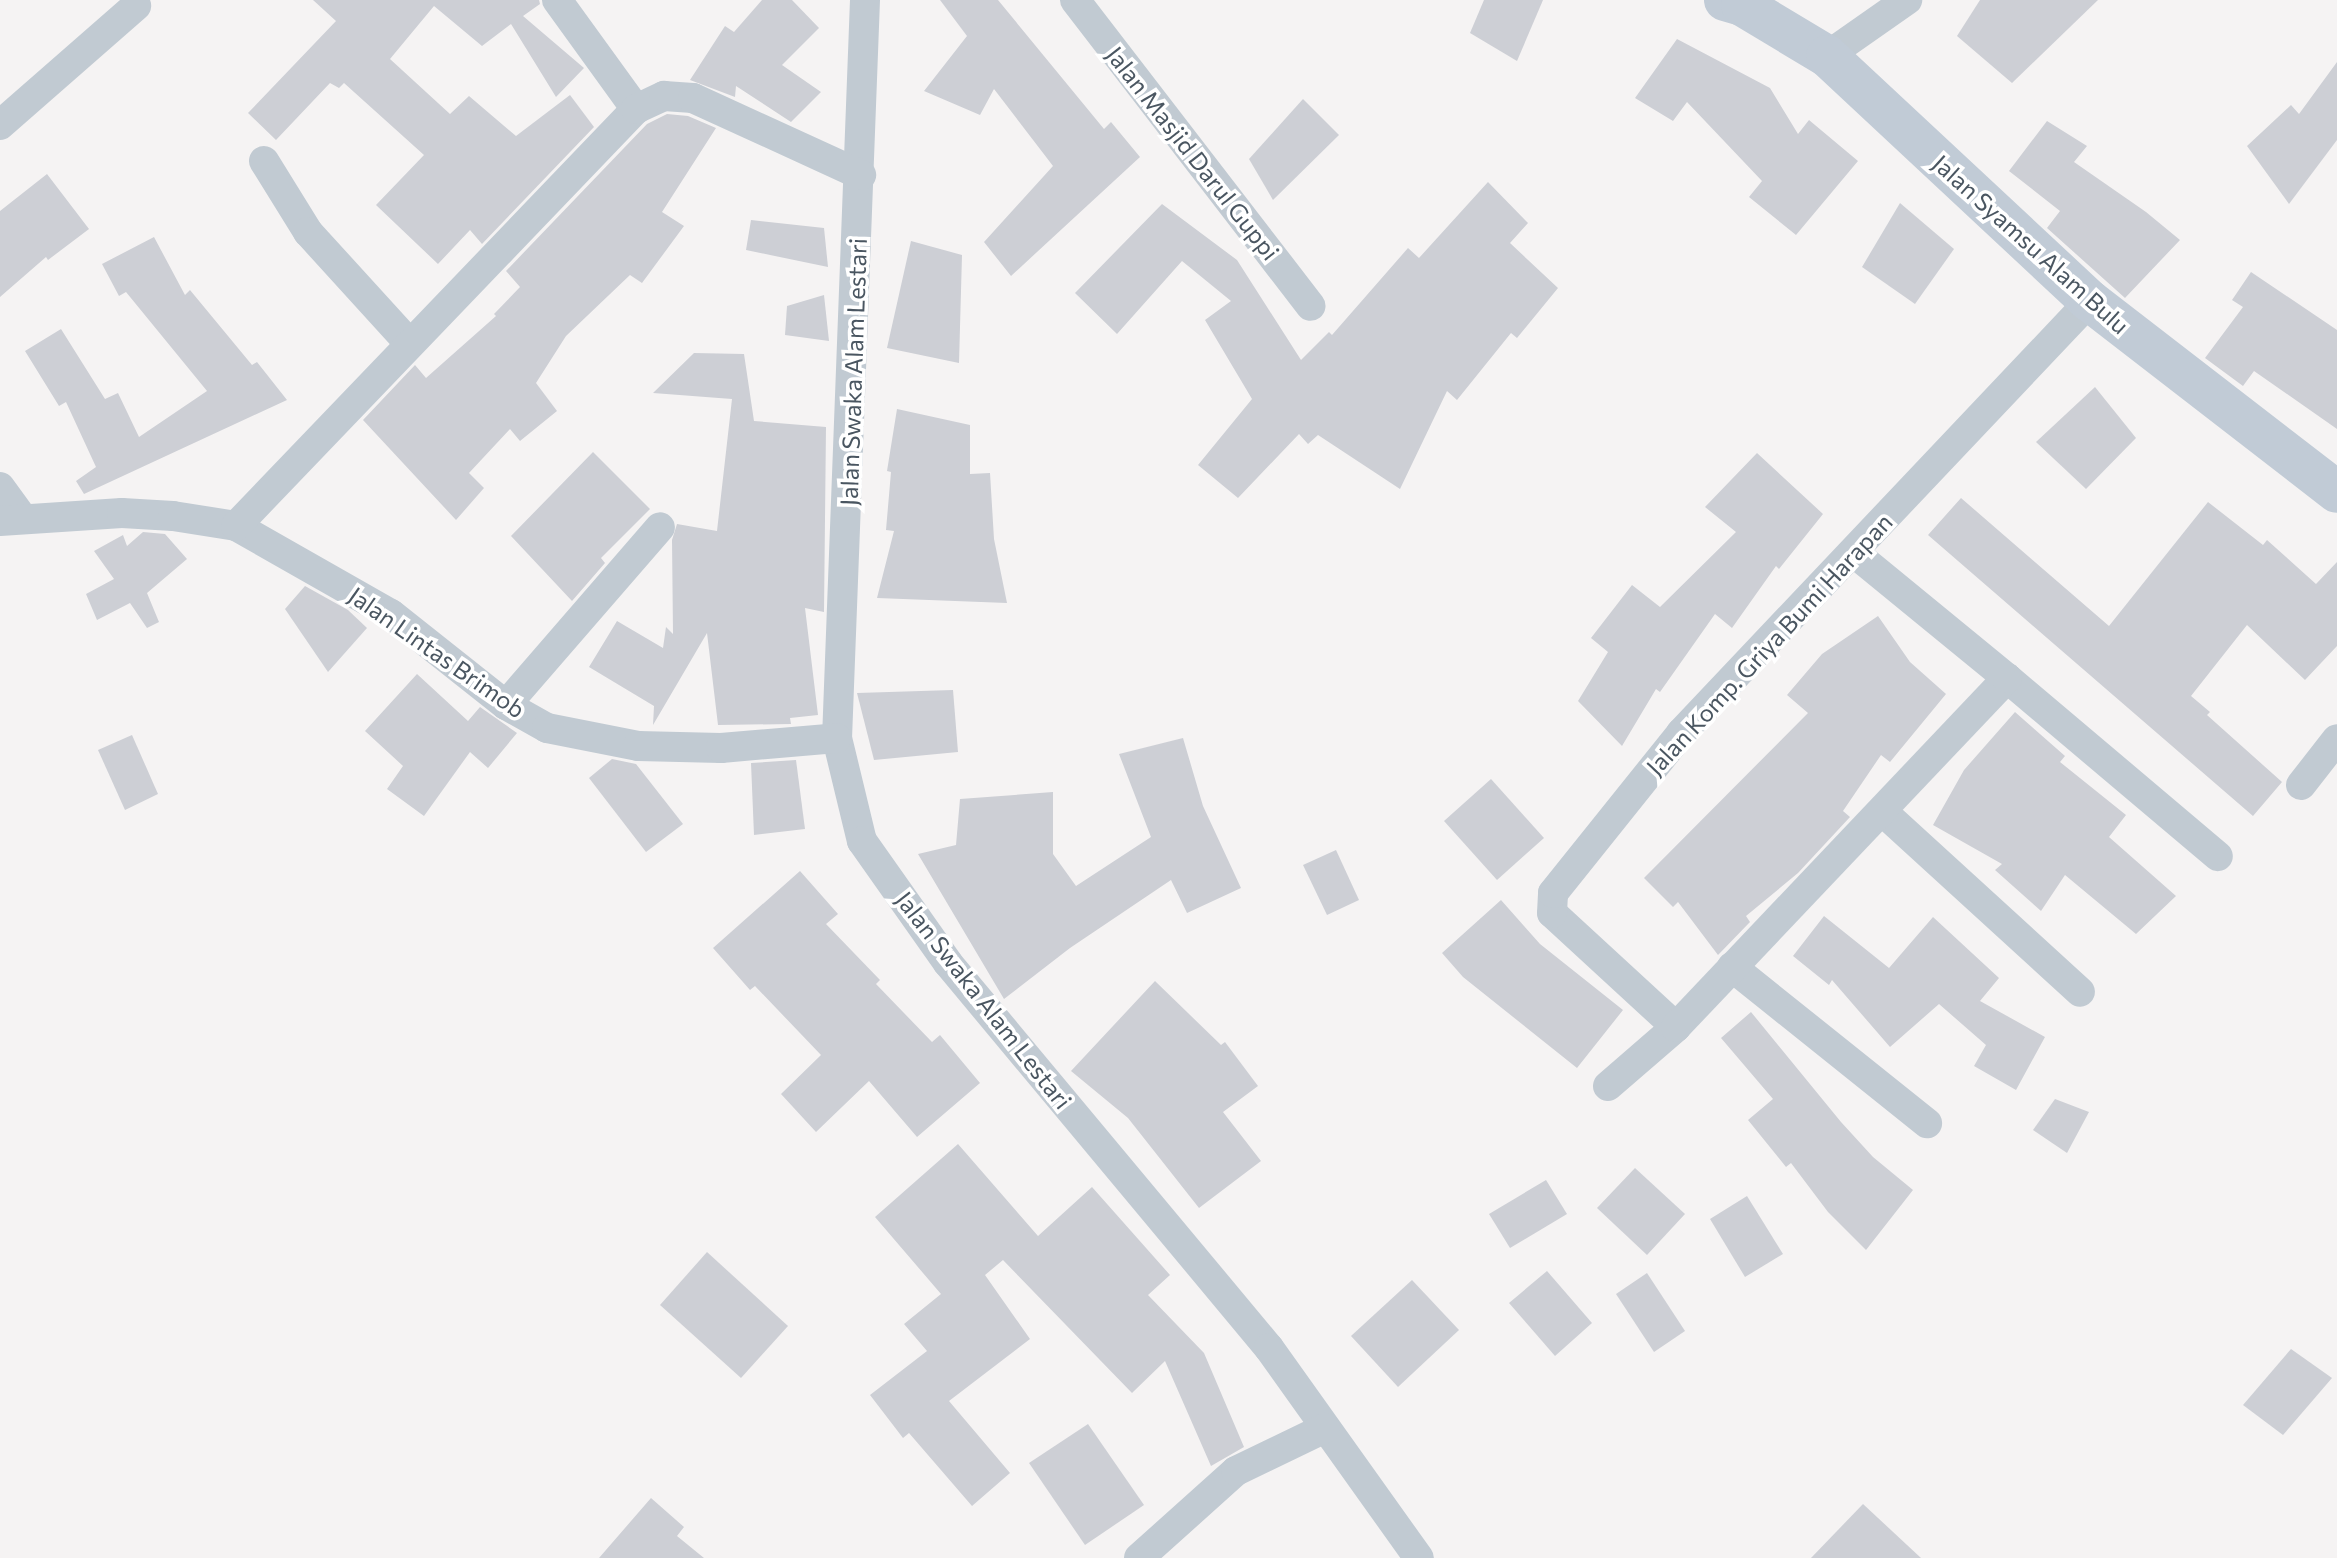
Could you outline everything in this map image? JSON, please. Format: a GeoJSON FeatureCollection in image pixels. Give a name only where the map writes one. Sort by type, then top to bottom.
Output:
{"type":"FeatureCollection","features":[{"type":"Feature","properties":{"kind":"street"},"geometry":{"type":"LineString","coordinates":[[557,0],[636,109]]}},
{"type":"Feature","properties":{"kind":"street","name":"Jalan Swaka Alam Lestari"},"geometry":{"type":"LineString","coordinates":[[865,0],[861,175],[837,738],[862,841],[948,963],[1269,1348],[1419,1558]]}},
{"type":"Feature","properties":{"kind":"street","name":"Jalan Masjid Darul Guppi"},"geometry":{"type":"LineString","coordinates":[[1075,0],[1311,306]]}},
{"type":"Feature","properties":{"kind":"street","name":"Jalan Syamsu Alam Bulu"},"geometry":{"type":"LineString","coordinates":[[1725,0],[1742,5],[1827,56],[2090,301],[2337,492]]}},
{"type":"Feature","properties":{"kind":"street"},"geometry":{"type":"LineString","coordinates":[[1827,56],[1907,0]]}},
{"type":"Feature","properties":{"kind":"street"},"geometry":{"type":"LineString","coordinates":[[0,125],[136,6]]}},
{"type":"Feature","properties":{"kind":"street"},"geometry":{"type":"LineString","coordinates":[[236,526],[636,109],[664,96],[693,98],[861,175]]}},
{"type":"Feature","properties":{"kind":"street"},"geometry":{"type":"LineString","coordinates":[[264,161],[308,232],[409,343]]}},
{"type":"Feature","properties":{"kind":"street","name":"Jalan Komp. Griya Bumi Harapan"},"geometry":{"type":"LineString","coordinates":[[1676,1027],[1552,913],[1553,893],[1681,733],[2090,301]]}},
{"type":"Feature","properties":{"kind":"street"},"geometry":{"type":"LineString","coordinates":[[0,487],[12,520]]}},
{"type":"Feature","properties":{"kind":"street","name":"Jalan Lintas Brimob"},"geometry":{"type":"LineString","coordinates":[[12,520],[122,513],[173,516],[236,526],[391,614],[506,705],[547,728],[638,746],[721,748],[837,738]]}},
{"type":"Feature","properties":{"kind":"street"},"geometry":{"type":"LineString","coordinates":[[506,705],[660,527]]}},
{"type":"Feature","properties":{"kind":"street"},"geometry":{"type":"LineString","coordinates":[[1853,552],[2218,856]]}},
{"type":"Feature","properties":{"kind":"street"},"geometry":{"type":"LineString","coordinates":[[1608,1086],[1676,1027],[2007,678]]}},
{"type":"Feature","properties":{"kind":"street"},"geometry":{"type":"LineString","coordinates":[[2301,785],[2337,739]]}},
{"type":"Feature","properties":{"kind":"street"},"geometry":{"type":"LineString","coordinates":[[1882,811],[2080,992]]}},
{"type":"Feature","properties":{"kind":"street"},"geometry":{"type":"LineString","coordinates":[[1732,967],[1927,1123]]}},
{"type":"Feature","properties":{"kind":"street"},"geometry":{"type":"LineString","coordinates":[[1139,1558],[1236,1471],[1325,1428]]}},
{"type":"Feature","properties":{"kind":"building"},"geometry":{"type":"Polygon","coordinates":[[[313,0],[539,0],[540,4],[523,16],[584,68],[556,97],[511,24],[482,46],[434,6],[390,59],[450,114],[469,96],[516,136],[570,95],[594,127],[482,244],[470,230],[438,264],[376,205],[424,155],[344,83],[339,88],[330,83],[276,140],[248,113],[336,21],[313,0]]]}},
{"type":"Feature","properties":{"kind":"building"},"geometry":{"type":"Polygon","coordinates":[[[762,0],[792,0],[819,28],[782,65],[821,92],[791,122],[736,86],[735,97],[690,80],[725,26],[734,32],[762,0]]]}},
{"type":"Feature","properties":{"kind":"building"},"geometry":{"type":"Polygon","coordinates":[[[940,0],[998,0],[1104,129],[1111,122],[1140,157],[1011,276],[984,242],[1053,166],[994,89],[980,115],[924,91],[967,36],[940,0]]]}},
{"type":"Feature","properties":{"kind":"building"},"geometry":{"type":"Polygon","coordinates":[[[1484,0],[1543,0],[1517,61],[1470,33],[1484,0]]]}},
{"type":"Feature","properties":{"kind":"building"},"geometry":{"type":"Polygon","coordinates":[[[1980,0],[2098,0],[2012,83],[1957,36],[1980,0]]]}},
{"type":"Feature","properties":{"kind":"building"},"geometry":{"type":"Polygon","coordinates":[[[1677,39],[1770,88],[1798,134],[1809,120],[1858,161],[1796,235],[1749,197],[1762,181],[1687,102],[1673,121],[1635,98],[1677,39]]]}},
{"type":"Feature","properties":{"kind":"building"},"geometry":{"type":"Polygon","coordinates":[[[2337,62],[2337,140],[2289,204],[2247,146],[2291,105],[2299,114],[2337,62]]]}},
{"type":"Feature","properties":{"kind":"building"},"geometry":{"type":"Polygon","coordinates":[[[1303,99],[1339,135],[1273,200],[1249,159],[1303,99]]]}},
{"type":"Feature","properties":{"kind":"building"},"geometry":{"type":"Polygon","coordinates":[[[667,114],[688,116],[716,128],[662,212],[684,226],[642,283],[630,275],[566,336],[536,383],[557,411],[520,441],[510,429],[469,473],[484,488],[456,520],[363,420],[415,365],[426,378],[496,316],[494,314],[520,287],[506,271],[647,124],[667,114]]]}},
{"type":"Feature","properties":{"kind":"building"},"geometry":{"type":"Polygon","coordinates":[[[2047,121],[2087,146],[2074,162],[2146,212],[2180,240],[2125,298],[2047,228],[2060,211],[2009,171],[2047,121]]]}},
{"type":"Feature","properties":{"kind":"building"},"geometry":{"type":"Polygon","coordinates":[[[47,174],[89,229],[48,260],[46,257],[0,297],[0,211],[47,174]]]}},
{"type":"Feature","properties":{"kind":"building"},"geometry":{"type":"Polygon","coordinates":[[[1488,182],[1528,223],[1510,243],[1558,288],[1517,338],[1511,333],[1457,400],[1447,391],[1400,489],[1318,435],[1308,444],[1299,434],[1238,498],[1198,465],[1252,399],[1205,320],[1231,301],[1182,261],[1117,334],[1075,293],[1162,204],[1237,260],[1301,360],[1329,332],[1332,335],[1408,248],[1419,258],[1488,182]]]}},
{"type":"Feature","properties":{"kind":"building"},"geometry":{"type":"Polygon","coordinates":[[[1900,203],[1954,249],[1915,304],[1862,267],[1900,203]]]}},
{"type":"Feature","properties":{"kind":"building"},"geometry":{"type":"Polygon","coordinates":[[[751,220],[824,228],[828,267],[746,250],[751,220]]]}},
{"type":"Feature","properties":{"kind":"building"},"geometry":{"type":"Polygon","coordinates":[[[154,237],[185,295],[190,290],[252,365],[257,362],[287,400],[84,494],[76,481],[96,467],[66,402],[59,406],[25,351],[61,329],[105,399],[118,393],[139,437],[207,391],[126,292],[119,296],[102,264],[154,237]]]}},
{"type":"Feature","properties":{"kind":"building"},"geometry":{"type":"Polygon","coordinates":[[[911,241],[962,255],[959,363],[887,348],[911,241]]]}},
{"type":"Feature","properties":{"kind":"building"},"geometry":{"type":"Polygon","coordinates":[[[2251,272],[2337,330],[2337,429],[2254,371],[2243,386],[2205,358],[2243,307],[2232,300],[2251,272]]]}},
{"type":"Feature","properties":{"kind":"building"},"geometry":{"type":"Polygon","coordinates":[[[824,295],[829,341],[785,335],[787,306],[824,295]]]}},
{"type":"Feature","properties":{"kind":"building"},"geometry":{"type":"Polygon","coordinates":[[[694,353],[744,354],[754,421],[826,427],[824,612],[805,608],[818,715],[790,718],[791,724],[718,725],[707,633],[653,725],[654,706],[589,667],[617,621],[663,648],[666,627],[673,634],[672,540],[677,524],[717,531],[732,399],[653,393],[694,353]]]}},
{"type":"Feature","properties":{"kind":"building"},"geometry":{"type":"Polygon","coordinates":[[[2095,387],[2136,438],[2086,489],[2036,442],[2095,387]]]}},
{"type":"Feature","properties":{"kind":"building"},"geometry":{"type":"Polygon","coordinates":[[[897,409],[970,425],[970,474],[990,473],[994,539],[1007,603],[877,598],[894,531],[886,530],[891,472],[887,471],[897,409]]]}},
{"type":"Feature","properties":{"kind":"building"},"geometry":{"type":"Polygon","coordinates":[[[593,452],[650,509],[601,558],[605,563],[572,601],[511,536],[593,452]]]}},
{"type":"Feature","properties":{"kind":"building"},"geometry":{"type":"Polygon","coordinates":[[[1757,453],[1823,514],[1779,569],[1776,566],[1732,628],[1715,614],[1660,692],[1656,689],[1622,746],[1578,701],[1608,652],[1591,638],[1632,585],[1660,607],[1736,532],[1705,507],[1757,453]]]}},
{"type":"Feature","properties":{"kind":"building"},"geometry":{"type":"Polygon","coordinates":[[[1961,498],[2109,626],[2208,502],[2263,545],[2267,540],[2316,584],[2337,562],[2337,646],[2305,680],[2247,625],[2191,696],[2210,712],[2207,715],[2282,782],[2253,816],[1928,535],[1961,498]]]}},
{"type":"Feature","properties":{"kind":"building"},"geometry":{"type":"Polygon","coordinates":[[[143,532],[165,534],[187,559],[147,593],[159,622],[147,628],[130,603],[97,620],[86,594],[114,579],[94,551],[123,535],[127,546],[143,532]]]}},
{"type":"Feature","properties":{"kind":"building"},"geometry":{"type":"Polygon","coordinates":[[[305,586],[348,610],[367,628],[328,672],[285,609],[305,586]]]}},
{"type":"Feature","properties":{"kind":"building"},"geometry":{"type":"Polygon","coordinates":[[[1878,616],[1910,662],[1946,694],[1890,762],[1881,755],[1843,811],[1850,817],[1798,873],[1746,916],[1750,922],[1718,955],[1678,902],[1673,907],[1644,878],[1808,713],[1787,695],[1822,654],[1878,616]]]}},
{"type":"Feature","properties":{"kind":"building"},"geometry":{"type":"Polygon","coordinates":[[[417,674],[468,721],[480,707],[517,733],[488,768],[470,752],[424,816],[387,789],[403,766],[365,731],[417,674]]]}},
{"type":"Feature","properties":{"kind":"building"},"geometry":{"type":"Polygon","coordinates":[[[953,690],[958,752],[874,760],[857,693],[953,690]]]}},
{"type":"Feature","properties":{"kind":"building"},"geometry":{"type":"Polygon","coordinates":[[[2015,712],[2065,756],[2060,762],[2126,815],[2109,837],[2176,896],[2136,934],[2065,875],[2041,911],[1995,870],[2002,864],[1933,825],[1964,770],[2015,712]]]}},
{"type":"Feature","properties":{"kind":"building"},"geometry":{"type":"Polygon","coordinates":[[[132,735],[158,794],[125,810],[98,750],[132,735]]]}},
{"type":"Feature","properties":{"kind":"building"},"geometry":{"type":"Polygon","coordinates":[[[1183,738],[1203,806],[1241,888],[1187,913],[1171,880],[1070,948],[1004,999],[918,854],[956,845],[960,799],[1053,792],[1053,854],[1076,886],[1151,837],[1119,754],[1183,738]]]}},
{"type":"Feature","properties":{"kind":"building"},"geometry":{"type":"Polygon","coordinates":[[[612,759],[636,764],[683,824],[646,852],[589,778],[612,759]]]}},
{"type":"Feature","properties":{"kind":"building"},"geometry":{"type":"Polygon","coordinates":[[[796,760],[805,829],[754,835],[751,763],[796,760]]]}},
{"type":"Feature","properties":{"kind":"building"},"geometry":{"type":"Polygon","coordinates":[[[1491,779],[1544,838],[1497,880],[1444,821],[1491,779]]]}},
{"type":"Feature","properties":{"kind":"building"},"geometry":{"type":"Polygon","coordinates":[[[1336,850],[1359,900],[1327,915],[1303,865],[1336,850]]]}},
{"type":"Feature","properties":{"kind":"building"},"geometry":{"type":"Polygon","coordinates":[[[800,871],[838,914],[826,924],[880,980],[876,984],[932,1042],[940,1035],[980,1083],[917,1137],[869,1081],[816,1132],[781,1094],[821,1055],[755,986],[750,990],[713,948],[800,871]]]}},
{"type":"Feature","properties":{"kind":"building"},"geometry":{"type":"Polygon","coordinates":[[[1501,900],[1540,944],[1623,1010],[1577,1068],[1463,977],[1442,953],[1501,900]]]}},
{"type":"Feature","properties":{"kind":"building"},"geometry":{"type":"Polygon","coordinates":[[[1824,916],[1889,968],[1933,917],[1999,978],[1980,1001],[2045,1037],[2016,1090],[1974,1066],[1986,1045],[1939,1004],[1890,1047],[1832,980],[1829,985],[1793,956],[1824,916]]]}},
{"type":"Feature","properties":{"kind":"building"},"geometry":{"type":"Polygon","coordinates":[[[1155,981],[1221,1045],[1225,1042],[1258,1086],[1223,1112],[1261,1161],[1199,1208],[1128,1118],[1071,1071],[1155,981]]]}},
{"type":"Feature","properties":{"kind":"building"},"geometry":{"type":"Polygon","coordinates":[[[1751,1012],[1841,1122],[1873,1157],[1913,1190],[1866,1250],[1828,1212],[1791,1163],[1786,1167],[1748,1120],[1773,1099],[1721,1038],[1751,1012]]]}},
{"type":"Feature","properties":{"kind":"building"},"geometry":{"type":"Polygon","coordinates":[[[2055,1099],[2089,1112],[2067,1153],[2033,1130],[2055,1099]]]}},
{"type":"Feature","properties":{"kind":"building"},"geometry":{"type":"Polygon","coordinates":[[[958,1144],[1038,1236],[1092,1187],[1170,1275],[1148,1295],[1204,1353],[1244,1447],[1211,1466],[1165,1361],[1132,1393],[1003,1260],[985,1275],[1030,1339],[949,1401],[1010,1473],[972,1506],[909,1433],[903,1438],[870,1395],[927,1351],[904,1324],[941,1294],[875,1217],[958,1144]]]}},
{"type":"Feature","properties":{"kind":"building"},"geometry":{"type":"Polygon","coordinates":[[[1635,1168],[1685,1214],[1647,1255],[1597,1208],[1635,1168]]]}},
{"type":"Feature","properties":{"kind":"building"},"geometry":{"type":"Polygon","coordinates":[[[1546,1180],[1567,1214],[1510,1248],[1489,1214],[1546,1180]]]}},
{"type":"Feature","properties":{"kind":"building"},"geometry":{"type":"Polygon","coordinates":[[[1747,1196],[1783,1254],[1745,1277],[1710,1219],[1747,1196]]]}},
{"type":"Feature","properties":{"kind":"building"},"geometry":{"type":"Polygon","coordinates":[[[707,1252],[788,1326],[741,1378],[660,1305],[707,1252]]]}},
{"type":"Feature","properties":{"kind":"building"},"geometry":{"type":"Polygon","coordinates":[[[1547,1271],[1592,1323],[1555,1356],[1509,1303],[1547,1271]]]}},
{"type":"Feature","properties":{"kind":"building"},"geometry":{"type":"Polygon","coordinates":[[[1647,1273],[1685,1331],[1654,1352],[1616,1294],[1647,1273]]]}},
{"type":"Feature","properties":{"kind":"building"},"geometry":{"type":"Polygon","coordinates":[[[1412,1280],[1459,1330],[1398,1387],[1351,1336],[1412,1280]]]}},
{"type":"Feature","properties":{"kind":"building"},"geometry":{"type":"Polygon","coordinates":[[[2291,1349],[2332,1378],[2283,1435],[2243,1405],[2291,1349]]]}},
{"type":"Feature","properties":{"kind":"building"},"geometry":{"type":"Polygon","coordinates":[[[1088,1424],[1144,1505],[1085,1545],[1029,1463],[1088,1424]]]}},
{"type":"Feature","properties":{"kind":"building"},"geometry":{"type":"Polygon","coordinates":[[[651,1498],[684,1527],[677,1536],[704,1558],[599,1558],[651,1498]]]}},
{"type":"Feature","properties":{"kind":"building"},"geometry":{"type":"Polygon","coordinates":[[[1863,1504],[1921,1558],[1811,1558],[1863,1504]]]}}]}
